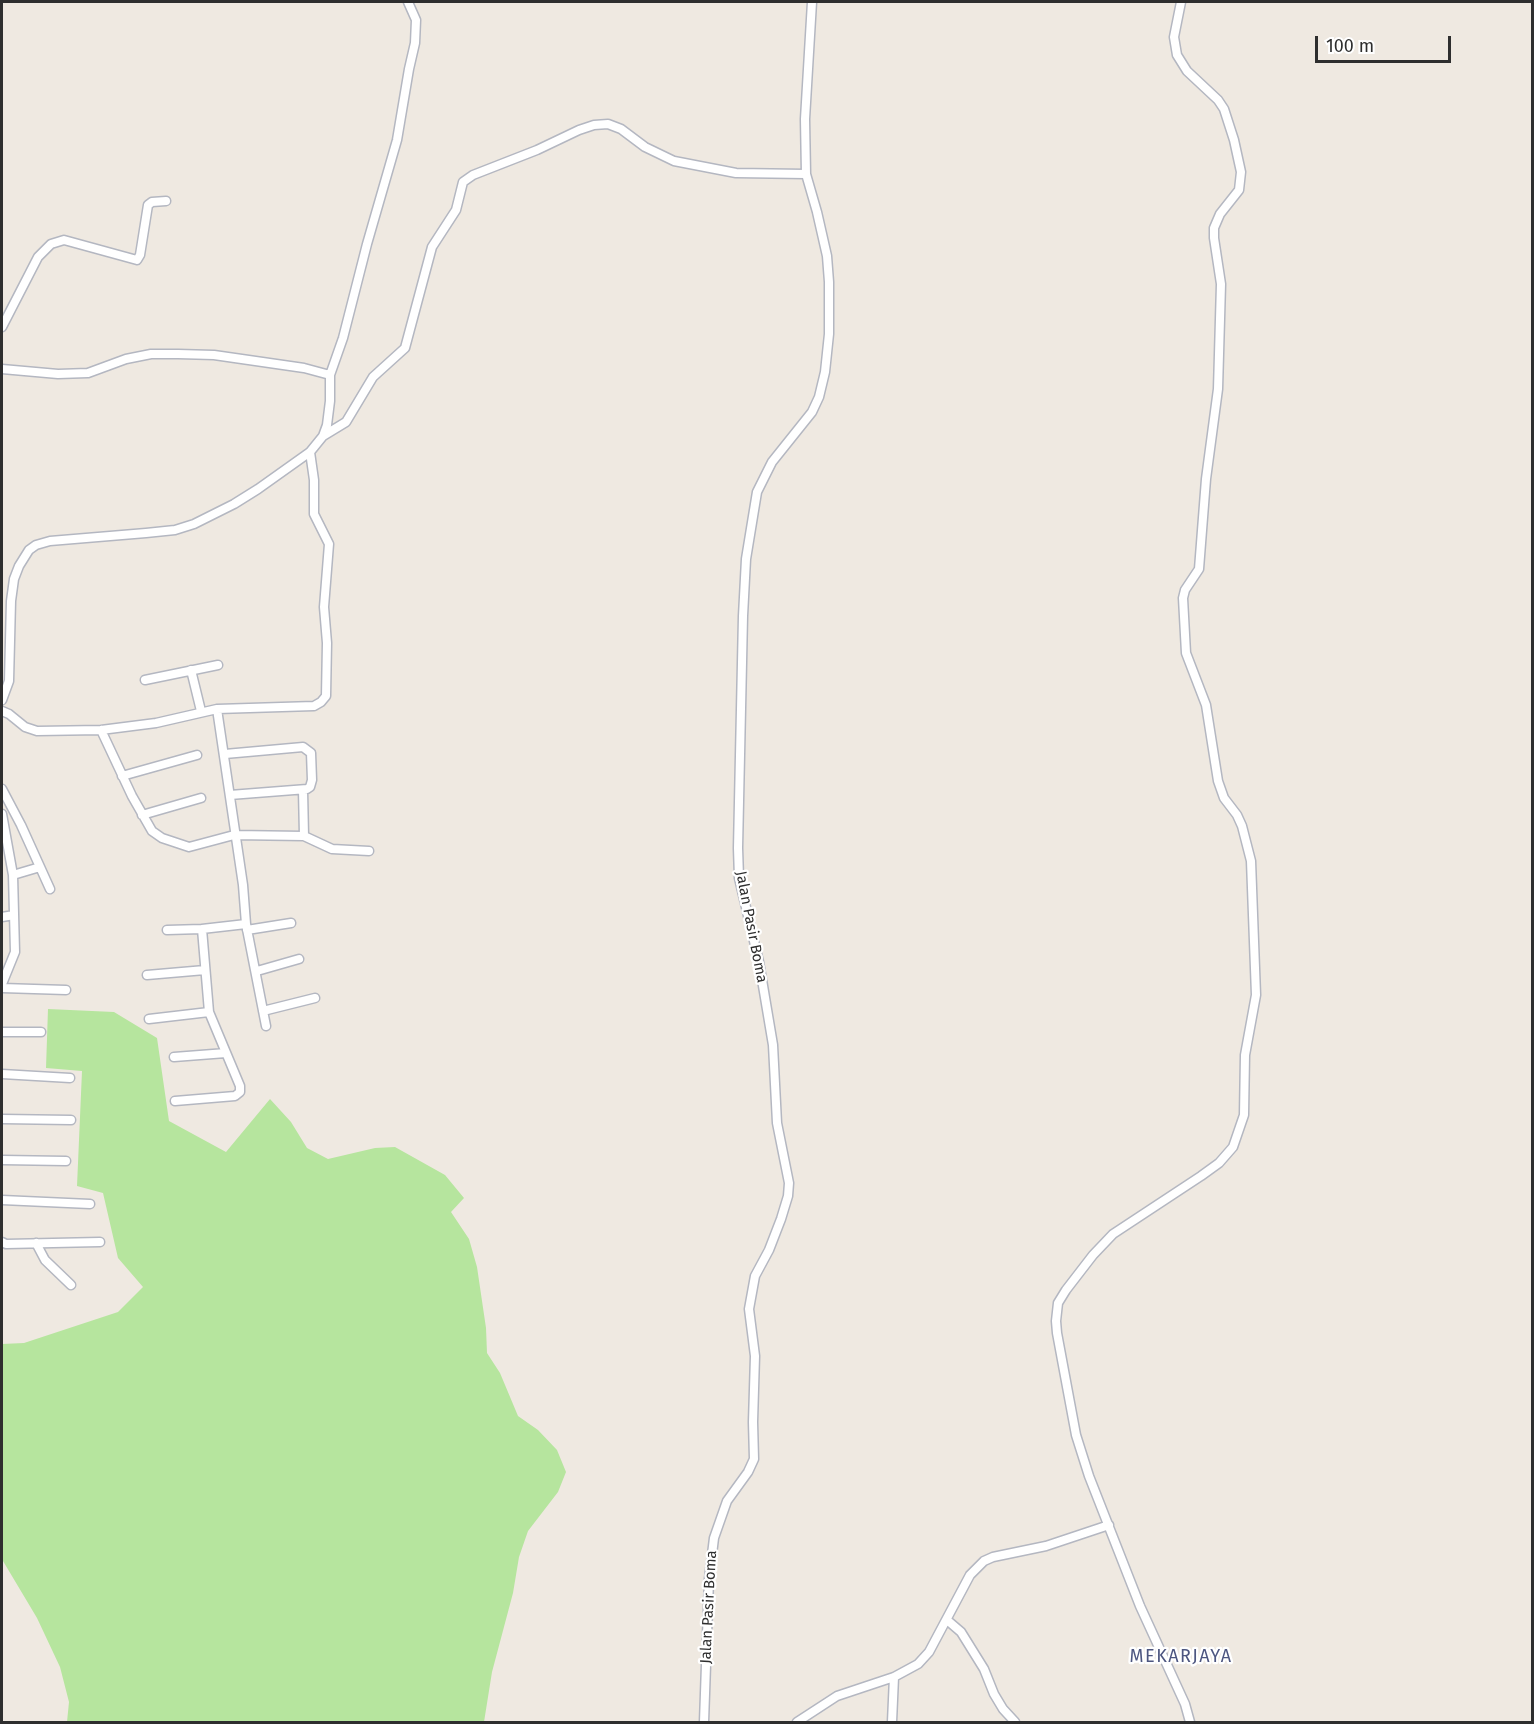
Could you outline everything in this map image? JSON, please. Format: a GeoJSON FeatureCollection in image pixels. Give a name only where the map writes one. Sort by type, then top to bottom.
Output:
{"type":"FeatureCollection","features":[{"type":"Feature","properties":{"kind":"street"},"geometry":{"type":"LineString","coordinates":[[2,700],[9,681],[11,602],[19,566],[29,550],[36,544],[184,528],[247,497],[310,452],[323,436],[330,401],[330,375],[343,338],[397,140],[408,69],[415,43],[416,20],[408,2]]}},
{"type":"Feature","properties":{"kind":"street","name":"Jalan Pasir Boma"},"geometry":{"type":"LineString","coordinates":[[704,1722],[709,1579],[714,1538],[727,1502],[748,1472],[754,1459],[755,1356],[749,1309],[754,1276],[769,1250],[781,1219],[789,1183],[777,1123],[773,1045],[759,962],[739,878],[738,848],[746,559],[757,492],[772,462],[812,412],[819,397],[825,372],[828,344],[829,282],[826,256],[806,174],[805,119],[812,2]]}},
{"type":"Feature","properties":{"kind":"street"},"geometry":{"type":"LineString","coordinates":[[1181,2],[1174,37],[1177,55],[1187,71],[1218,100],[1224,109],[1234,140],[1242,181],[1239,190],[1220,214],[1214,228],[1221,284],[1218,389],[1206,479],[1199,569],[1183,598],[1186,653],[1206,705],[1218,781],[1224,798],[1242,826],[1251,861],[1256,995],[1245,1055],[1244,1115],[1233,1147],[1219,1163],[1113,1234],[1093,1255],[1058,1303],[1057,1333],[1076,1435],[1089,1476],[1140,1606],[1185,1704],[1190,1722]]}},
{"type":"Feature","properties":{"kind":"street"},"geometry":{"type":"LineString","coordinates":[[323,436],[346,422],[372,377],[405,348],[432,247],[456,210],[463,182],[473,175],[537,150],[579,130],[594,125],[608,124],[621,129],[645,147],[674,162],[736,173],[806,174]]}},
{"type":"Feature","properties":{"kind":"street"},"geometry":{"type":"LineString","coordinates":[[2,327],[41,253],[51,244],[64,240],[137,260],[140,258],[148,205],[152,202],[166,201]]}},
{"type":"Feature","properties":{"kind":"street"},"geometry":{"type":"LineString","coordinates":[[2,369],[58,374],[88,373],[126,359],[151,354],[178,354],[225,356],[304,368],[330,375]]}},
{"type":"Feature","properties":{"kind":"street"},"geometry":{"type":"LineString","coordinates":[[2,711],[29,729],[100,730],[156,723],[218,709],[314,706],[326,696],[327,643],[324,607],[329,544],[314,514],[314,480],[310,452]]}},
{"type":"Feature","properties":{"kind":"street"},"geometry":{"type":"LineString","coordinates":[[2,623],[12,620]]}},
{"type":"Feature","properties":{"kind":"street"},"geometry":{"type":"LineString","coordinates":[[145,680],[218,665]]}},
{"type":"Feature","properties":{"kind":"street"},"geometry":{"type":"LineString","coordinates":[[191,669],[201,711]]}},
{"type":"Feature","properties":{"kind":"street"},"geometry":{"type":"LineString","coordinates":[[218,709],[234,835],[243,885],[246,927],[257,971],[266,1026]]}},
{"type":"Feature","properties":{"kind":"street"},"geometry":{"type":"LineString","coordinates":[[100,730],[142,815],[156,835],[186,847],[234,835],[304,836],[332,849],[369,851]]}},
{"type":"Feature","properties":{"kind":"street"},"geometry":{"type":"LineString","coordinates":[[225,754],[303,747],[311,753],[310,787],[303,790],[230,795]]}},
{"type":"Feature","properties":{"kind":"street"},"geometry":{"type":"LineString","coordinates":[[122,776],[197,755]]}},
{"type":"Feature","properties":{"kind":"street"},"geometry":{"type":"LineString","coordinates":[[303,790],[304,836]]}},
{"type":"Feature","properties":{"kind":"street"},"geometry":{"type":"LineString","coordinates":[[2,795],[21,825],[50,889]]}},
{"type":"Feature","properties":{"kind":"street"},"geometry":{"type":"LineString","coordinates":[[142,815],[201,798]]}},
{"type":"Feature","properties":{"kind":"street"},"geometry":{"type":"LineString","coordinates":[[2,814],[13,875],[15,915],[15,952],[2,986],[66,990]]}},
{"type":"Feature","properties":{"kind":"street"},"geometry":{"type":"LineString","coordinates":[[13,875],[40,867]]}},
{"type":"Feature","properties":{"kind":"street"},"geometry":{"type":"LineString","coordinates":[[2,917],[15,915]]}},
{"type":"Feature","properties":{"kind":"street"},"geometry":{"type":"LineString","coordinates":[[166,930],[291,923]]}},
{"type":"Feature","properties":{"kind":"street"},"geometry":{"type":"LineString","coordinates":[[175,1101],[237,1095],[241,1090],[209,1012],[202,929]]}},
{"type":"Feature","properties":{"kind":"street"},"geometry":{"type":"LineString","coordinates":[[257,971],[299,959]]}},
{"type":"Feature","properties":{"kind":"street"},"geometry":{"type":"LineString","coordinates":[[147,975],[205,970]]}},
{"type":"Feature","properties":{"kind":"street"},"geometry":{"type":"LineString","coordinates":[[264,1011],[315,998]]}},
{"type":"Feature","properties":{"kind":"street"},"geometry":{"type":"LineString","coordinates":[[148,1019],[209,1012]]}},
{"type":"Feature","properties":{"kind":"street"},"geometry":{"type":"LineString","coordinates":[[2,1032],[41,1032]]}},
{"type":"Feature","properties":{"kind":"street"},"geometry":{"type":"LineString","coordinates":[[174,1057],[226,1053]]}},
{"type":"Feature","properties":{"kind":"street"},"geometry":{"type":"LineString","coordinates":[[2,1074],[70,1078]]}},
{"type":"Feature","properties":{"kind":"street"},"geometry":{"type":"LineString","coordinates":[[2,1119],[71,1120]]}},
{"type":"Feature","properties":{"kind":"street"},"geometry":{"type":"LineString","coordinates":[[2,1160],[66,1161]]}},
{"type":"Feature","properties":{"kind":"street"},"geometry":{"type":"LineString","coordinates":[[2,1200],[90,1204]]}},
{"type":"Feature","properties":{"kind":"street"},"geometry":{"type":"LineString","coordinates":[[2,1242],[100,1242]]}},
{"type":"Feature","properties":{"kind":"street"},"geometry":{"type":"LineString","coordinates":[[36,1243],[45,1260],[71,1285]]}},
{"type":"Feature","properties":{"kind":"street"},"geometry":{"type":"LineString","coordinates":[[797,1722],[837,1696],[894,1677],[918,1664],[947,1620],[970,1575],[984,1561],[1046,1546],[1109,1525]]}},
{"type":"Feature","properties":{"kind":"street"},"geometry":{"type":"LineString","coordinates":[[947,1620],[961,1632],[984,1669],[994,1694],[1003,1709],[1015,1722]]}},
{"type":"Feature","properties":{"kind":"street"},"geometry":{"type":"LineString","coordinates":[[892,1722],[894,1677]]}},
{"type":"Feature","properties":{"kind":"green space"},"geometry":{"type":"Polygon","coordinates":[[[48,1009],[114,1012],[157,1038],[169,1121],[226,1152],[270,1099],[291,1122],[307,1148],[328,1159],[375,1148],[395,1147],[445,1175],[464,1198],[451,1212],[469,1239],[477,1267],[486,1328],[487,1353],[500,1373],[518,1416],[538,1430],[557,1450],[566,1472],[558,1492],[528,1531],[519,1557],[513,1593],[492,1672],[484,1722],[67,1722],[69,1702],[60,1667],[37,1618],[3,1561],[2,1344],[24,1343],[118,1312],[143,1287],[118,1258],[103,1193],[77,1186],[82,1071],[46,1068],[48,1009]]]}},
{"type":"Feature","properties":{"kind":"district","name":"MEKARJAYA"},"geometry":{"type":"Point","coordinates":[1181,1657]}}]}
